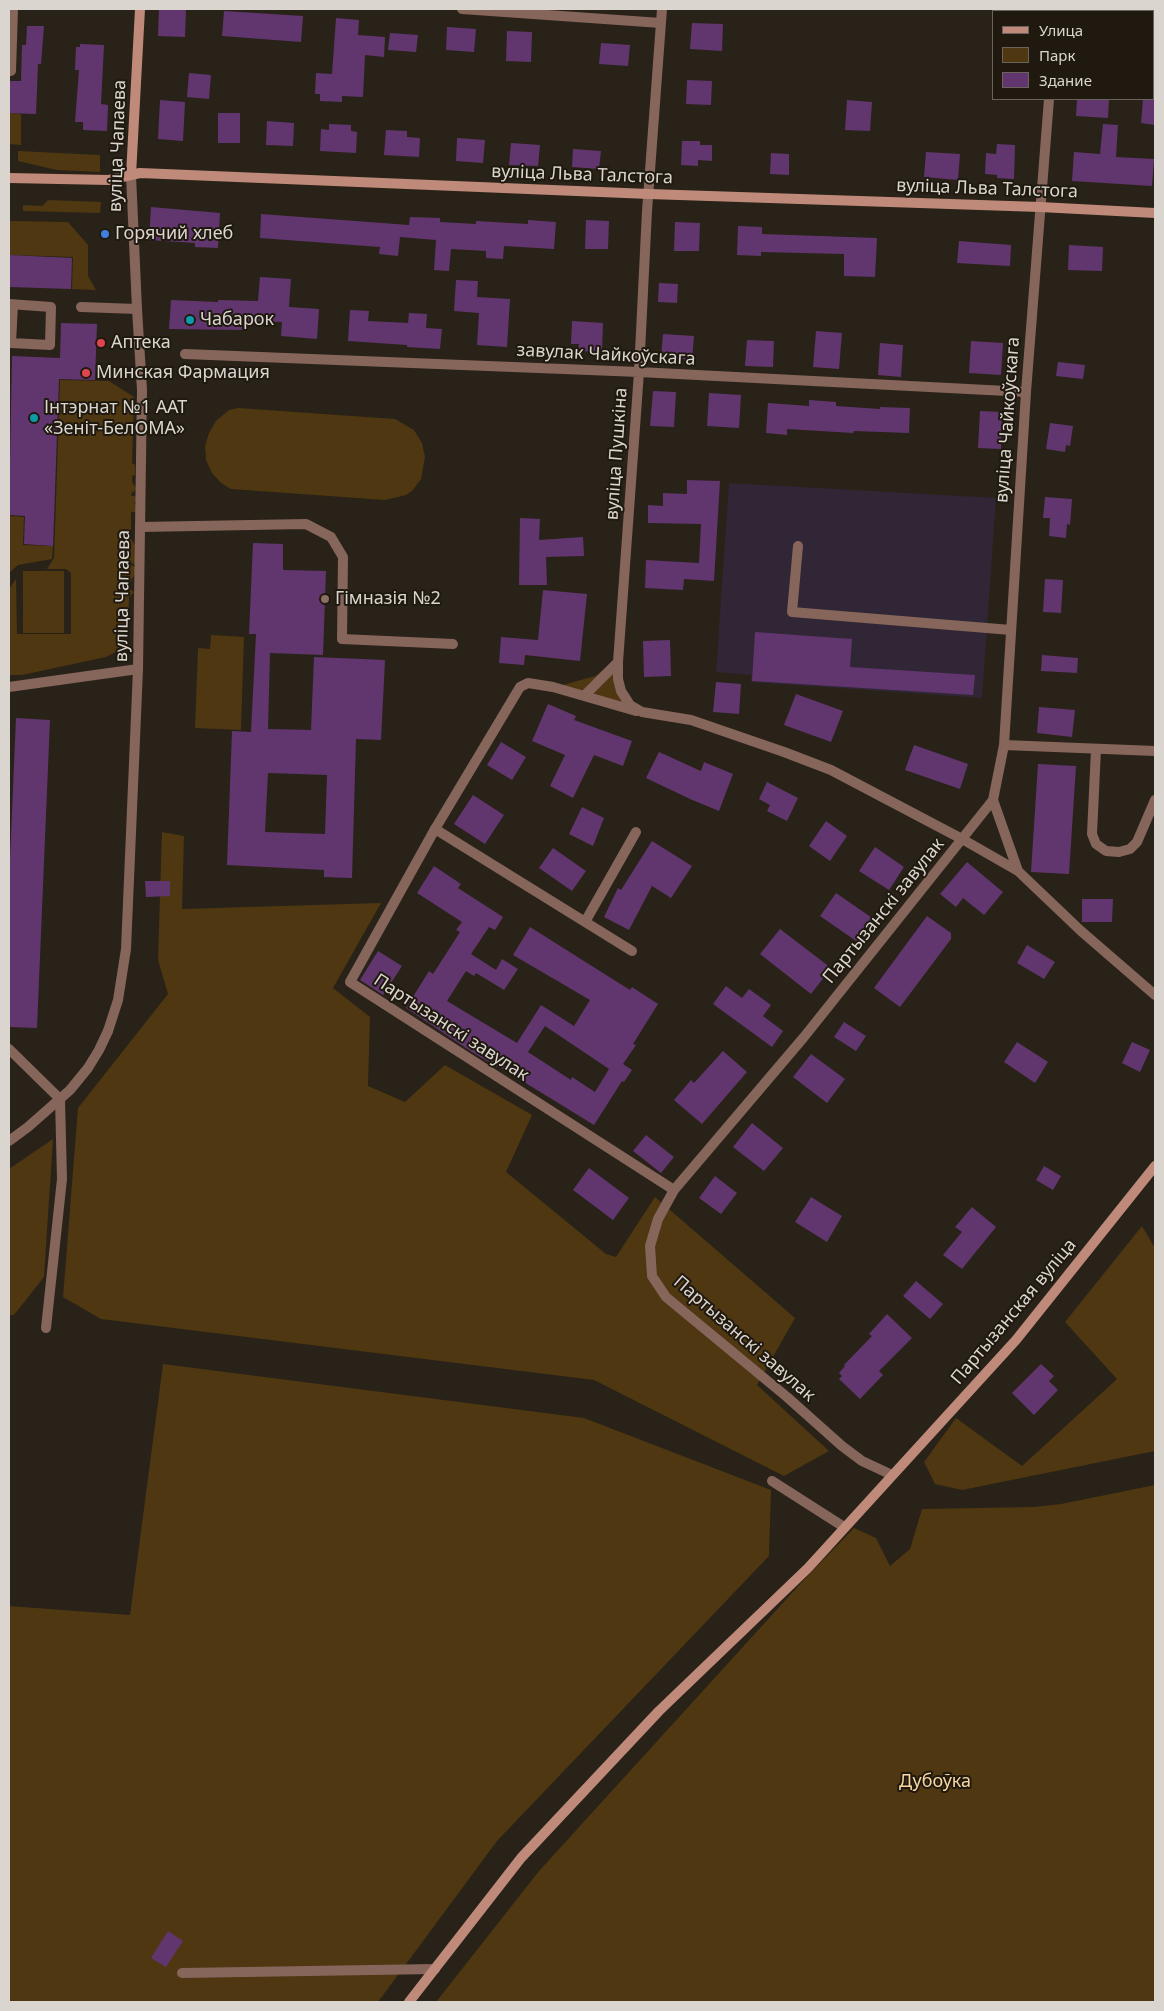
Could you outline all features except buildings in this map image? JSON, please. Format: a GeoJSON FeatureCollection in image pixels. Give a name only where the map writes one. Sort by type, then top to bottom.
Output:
{"type":"FeatureCollection","features":[{"type":"Feature","properties":{"kind":"main road","name":"вуліца Чапаева"},"geometry":{"type":"LineString","coordinates":[[131,175],[140,9]]}},
{"type":"Feature","properties":{"kind":"main road","name":"вуліца Льва Талстога"},"geometry":{"type":"LineString","coordinates":[[9,178],[109,180],[140,172],[649,194],[1040,206],[1155,213]]}},
{"type":"Feature","properties":{"kind":"main road","name":"Партызанская вуліца"},"geometry":{"type":"LineString","coordinates":[[409,2002],[521,1858],[659,1711],[808,1568],[1016,1340],[1155,1166]]}},
{"type":"Feature","properties":{"kind":"street"},"geometry":{"type":"LineString","coordinates":[[9,71],[11,71],[13,9]]}},
{"type":"Feature","properties":{"kind":"street"},"geometry":{"type":"LineString","coordinates":[[462,9],[660,23]]}},
{"type":"Feature","properties":{"kind":"street","name":"вуліца Пушкіна"},"geometry":{"type":"LineString","coordinates":[[618,662],[662,9]]}},
{"type":"Feature","properties":{"kind":"street","name":"вуліца Чайкоўскага"},"geometry":{"type":"LineString","coordinates":[[962,839],[993,800],[1004,745],[1026,392],[1049,100]]}},
{"type":"Feature","properties":{"kind":"street","name":"вуліца Чапаева"},"geometry":{"type":"LineString","coordinates":[[9,1141],[60,1099],[88,1068],[100,1050],[114,1016],[121,987],[126,949],[138,669],[142,390],[136,308],[131,175]]}},
{"type":"Feature","properties":{"kind":"street"},"geometry":{"type":"LineString","coordinates":[[11,305],[51,307],[50,344],[11,343],[11,305]]}},
{"type":"Feature","properties":{"kind":"street"},"geometry":{"type":"LineString","coordinates":[[80,307],[136,308]]}},
{"type":"Feature","properties":{"kind":"street","name":"завулак Чайкоўскага"},"geometry":{"type":"LineString","coordinates":[[185,354],[639,372],[1026,392]]}},
{"type":"Feature","properties":{"kind":"street"},"geometry":{"type":"LineString","coordinates":[[140,527],[306,524],[331,537],[343,557],[342,639],[453,644]]}},
{"type":"Feature","properties":{"kind":"street"},"geometry":{"type":"LineString","coordinates":[[798,546],[792,612],[1011,630]]}},
{"type":"Feature","properties":{"kind":"street"},"geometry":{"type":"LineString","coordinates":[[584,696],[618,662]]}},
{"type":"Feature","properties":{"kind":"street"},"geometry":{"type":"LineString","coordinates":[[618,662],[618,679],[621,692],[630,705],[642,712]]}},
{"type":"Feature","properties":{"kind":"street"},"geometry":{"type":"LineString","coordinates":[[9,687],[138,669]]}},
{"type":"Feature","properties":{"kind":"street","name":"Партызанскі завулак"},"geometry":{"type":"LineString","coordinates":[[674,1190],[350,982],[436,829],[520,687],[528,683],[553,687],[642,712],[691,720],[784,752],[831,770],[962,839],[810,1029],[674,1190],[658,1219],[650,1246],[652,1276],[666,1297],[787,1397],[842,1446],[862,1461],[892,1474]]}},
{"type":"Feature","properties":{"kind":"street"},"geometry":{"type":"LineString","coordinates":[[1004,745],[1155,751]]}},
{"type":"Feature","properties":{"kind":"street"},"geometry":{"type":"LineString","coordinates":[[1096,749],[1092,834],[1096,844],[1106,851],[1119,852],[1130,849],[1137,842],[1155,800]]}},
{"type":"Feature","properties":{"kind":"street"},"geometry":{"type":"LineString","coordinates":[[993,800],[1018,871]]}},
{"type":"Feature","properties":{"kind":"street"},"geometry":{"type":"LineString","coordinates":[[436,829],[632,951]]}},
{"type":"Feature","properties":{"kind":"street"},"geometry":{"type":"LineString","coordinates":[[585,922],[636,832]]}},
{"type":"Feature","properties":{"kind":"street"},"geometry":{"type":"LineString","coordinates":[[962,839],[1018,871],[1081,932],[1155,994]]}},
{"type":"Feature","properties":{"kind":"street"},"geometry":{"type":"LineString","coordinates":[[9,1048],[60,1099],[62,1179],[46,1328]]}},
{"type":"Feature","properties":{"kind":"street"},"geometry":{"type":"LineString","coordinates":[[772,1482],[844,1527]]}},
{"type":"Feature","properties":{"kind":"street"},"geometry":{"type":"LineString","coordinates":[[182,1973],[435,1969]]}},
{"type":"Feature","properties":{"kind":"shaded area"},"geometry":{"type":"Polygon","coordinates":[[[729,483],[996,498],[982,698],[751,682],[751,675],[716,672],[729,483]]]}},
{"type":"Feature","properties":{"kind":"green space"},"geometry":{"type":"Polygon","coordinates":[[[9,113],[21,114],[21,145],[9,144],[9,113]]]}},
{"type":"Feature","properties":{"kind":"green space"},"geometry":{"type":"Polygon","coordinates":[[[18,151],[100,155],[100,172],[57,170],[18,161],[18,151]]]}},
{"type":"Feature","properties":{"kind":"green space"},"geometry":{"type":"Polygon","coordinates":[[[48,200],[101,202],[100,213],[23,211],[23,205],[42,206],[48,200]]]}},
{"type":"Feature","properties":{"kind":"green space"},"geometry":{"type":"Polygon","coordinates":[[[9,221],[68,222],[88,245],[88,276],[96,290],[72,289],[73,257],[9,255],[9,221]]]}},
{"type":"Feature","properties":{"kind":"green space"},"geometry":{"type":"Polygon","coordinates":[[[60,380],[109,381],[134,397],[132,463],[135,465],[135,475],[132,476],[132,482],[136,488],[131,496],[139,498],[134,503],[137,506],[136,512],[131,512],[131,539],[136,546],[136,565],[130,562],[130,564],[136,568],[136,573],[130,582],[129,589],[134,592],[129,597],[128,635],[122,649],[106,657],[22,675],[9,675],[9,589],[16,579],[17,634],[71,634],[71,573],[66,569],[47,569],[54,558],[60,380]]]}},
{"type":"Feature","properties":{"kind":"green space"},"geometry":{"type":"Polygon","coordinates":[[[238,408],[395,419],[414,430],[422,443],[425,457],[421,479],[412,491],[406,495],[385,500],[231,489],[221,483],[212,473],[206,460],[205,446],[209,433],[216,421],[229,410],[238,408]]]}},
{"type":"Feature","properties":{"kind":"green space"},"geometry":{"type":"Polygon","coordinates":[[[9,516],[24,517],[23,545],[53,546],[52,559],[18,565],[9,573],[9,516]]]}},
{"type":"Feature","properties":{"kind":"green space"},"geometry":{"type":"Polygon","coordinates":[[[23,571],[64,571],[64,633],[23,633],[23,571]]]}},
{"type":"Feature","properties":{"kind":"green space"},"geometry":{"type":"Polygon","coordinates":[[[211,635],[244,637],[241,730],[195,728],[198,648],[210,649],[211,635]]]}},
{"type":"Feature","properties":{"kind":"green space"},"geometry":{"type":"Polygon","coordinates":[[[606,667],[610,667],[617,672],[630,705],[552,688],[595,676],[606,667]]]}},
{"type":"Feature","properties":{"kind":"green space"},"geometry":{"type":"Polygon","coordinates":[[[162,832],[184,836],[182,909],[381,903],[333,988],[370,1017],[368,1086],[405,1102],[445,1065],[532,1115],[506,1172],[606,1254],[616,1257],[655,1197],[795,1318],[757,1385],[829,1451],[784,1476],[594,1380],[101,1319],[63,1297],[78,1108],[168,994],[158,960],[162,832]]]}},
{"type":"Feature","properties":{"kind":"green space"},"geometry":{"type":"Polygon","coordinates":[[[53,1139],[44,1277],[14,1315],[9,1315],[9,1169],[53,1139]]]}},
{"type":"Feature","properties":{"kind":"green space"},"geometry":{"type":"Polygon","coordinates":[[[1142,1226],[1155,1248],[1155,1451],[962,1490],[935,1484],[924,1462],[956,1418],[1022,1466],[1117,1379],[1065,1322],[1142,1226]]]}},
{"type":"Feature","properties":{"kind":"green space"},"geometry":{"type":"Polygon","coordinates":[[[163,1364],[584,1418],[771,1490],[769,1556],[497,1841],[378,2002],[9,2002],[9,1606],[130,1615],[163,1364]]]}},
{"type":"Feature","properties":{"kind":"green space","name":"Дубоўка"},"geometry":{"type":"Polygon","coordinates":[[[1155,1485],[1155,2002],[436,2002],[539,1871],[801,1583],[854,1528],[876,1538],[890,1566],[910,1549],[922,1509],[1034,1507],[1061,1504],[1155,1485]]]}},
{"type":"Feature","properties":{"kind":"place","name":"Горячий хлеб"},"geometry":{"type":"Point","coordinates":[105,234]}},
{"type":"Feature","properties":{"kind":"place","name":"Чабарок"},"geometry":{"type":"Point","coordinates":[190,320]}},
{"type":"Feature","properties":{"kind":"place","name":"Аптека"},"geometry":{"type":"Point","coordinates":[101,343]}},
{"type":"Feature","properties":{"kind":"place","name":"Минская Фармация"},"geometry":{"type":"Point","coordinates":[86,373]}},
{"type":"Feature","properties":{"kind":"place","name":"Інтэрнат №1 ААТ «Зеніт-БелОМА»"},"geometry":{"type":"Point","coordinates":[34,418]}},
{"type":"Feature","properties":{"kind":"place","name":"Гімназія №2"},"geometry":{"type":"Point","coordinates":[325,599]}}]}
